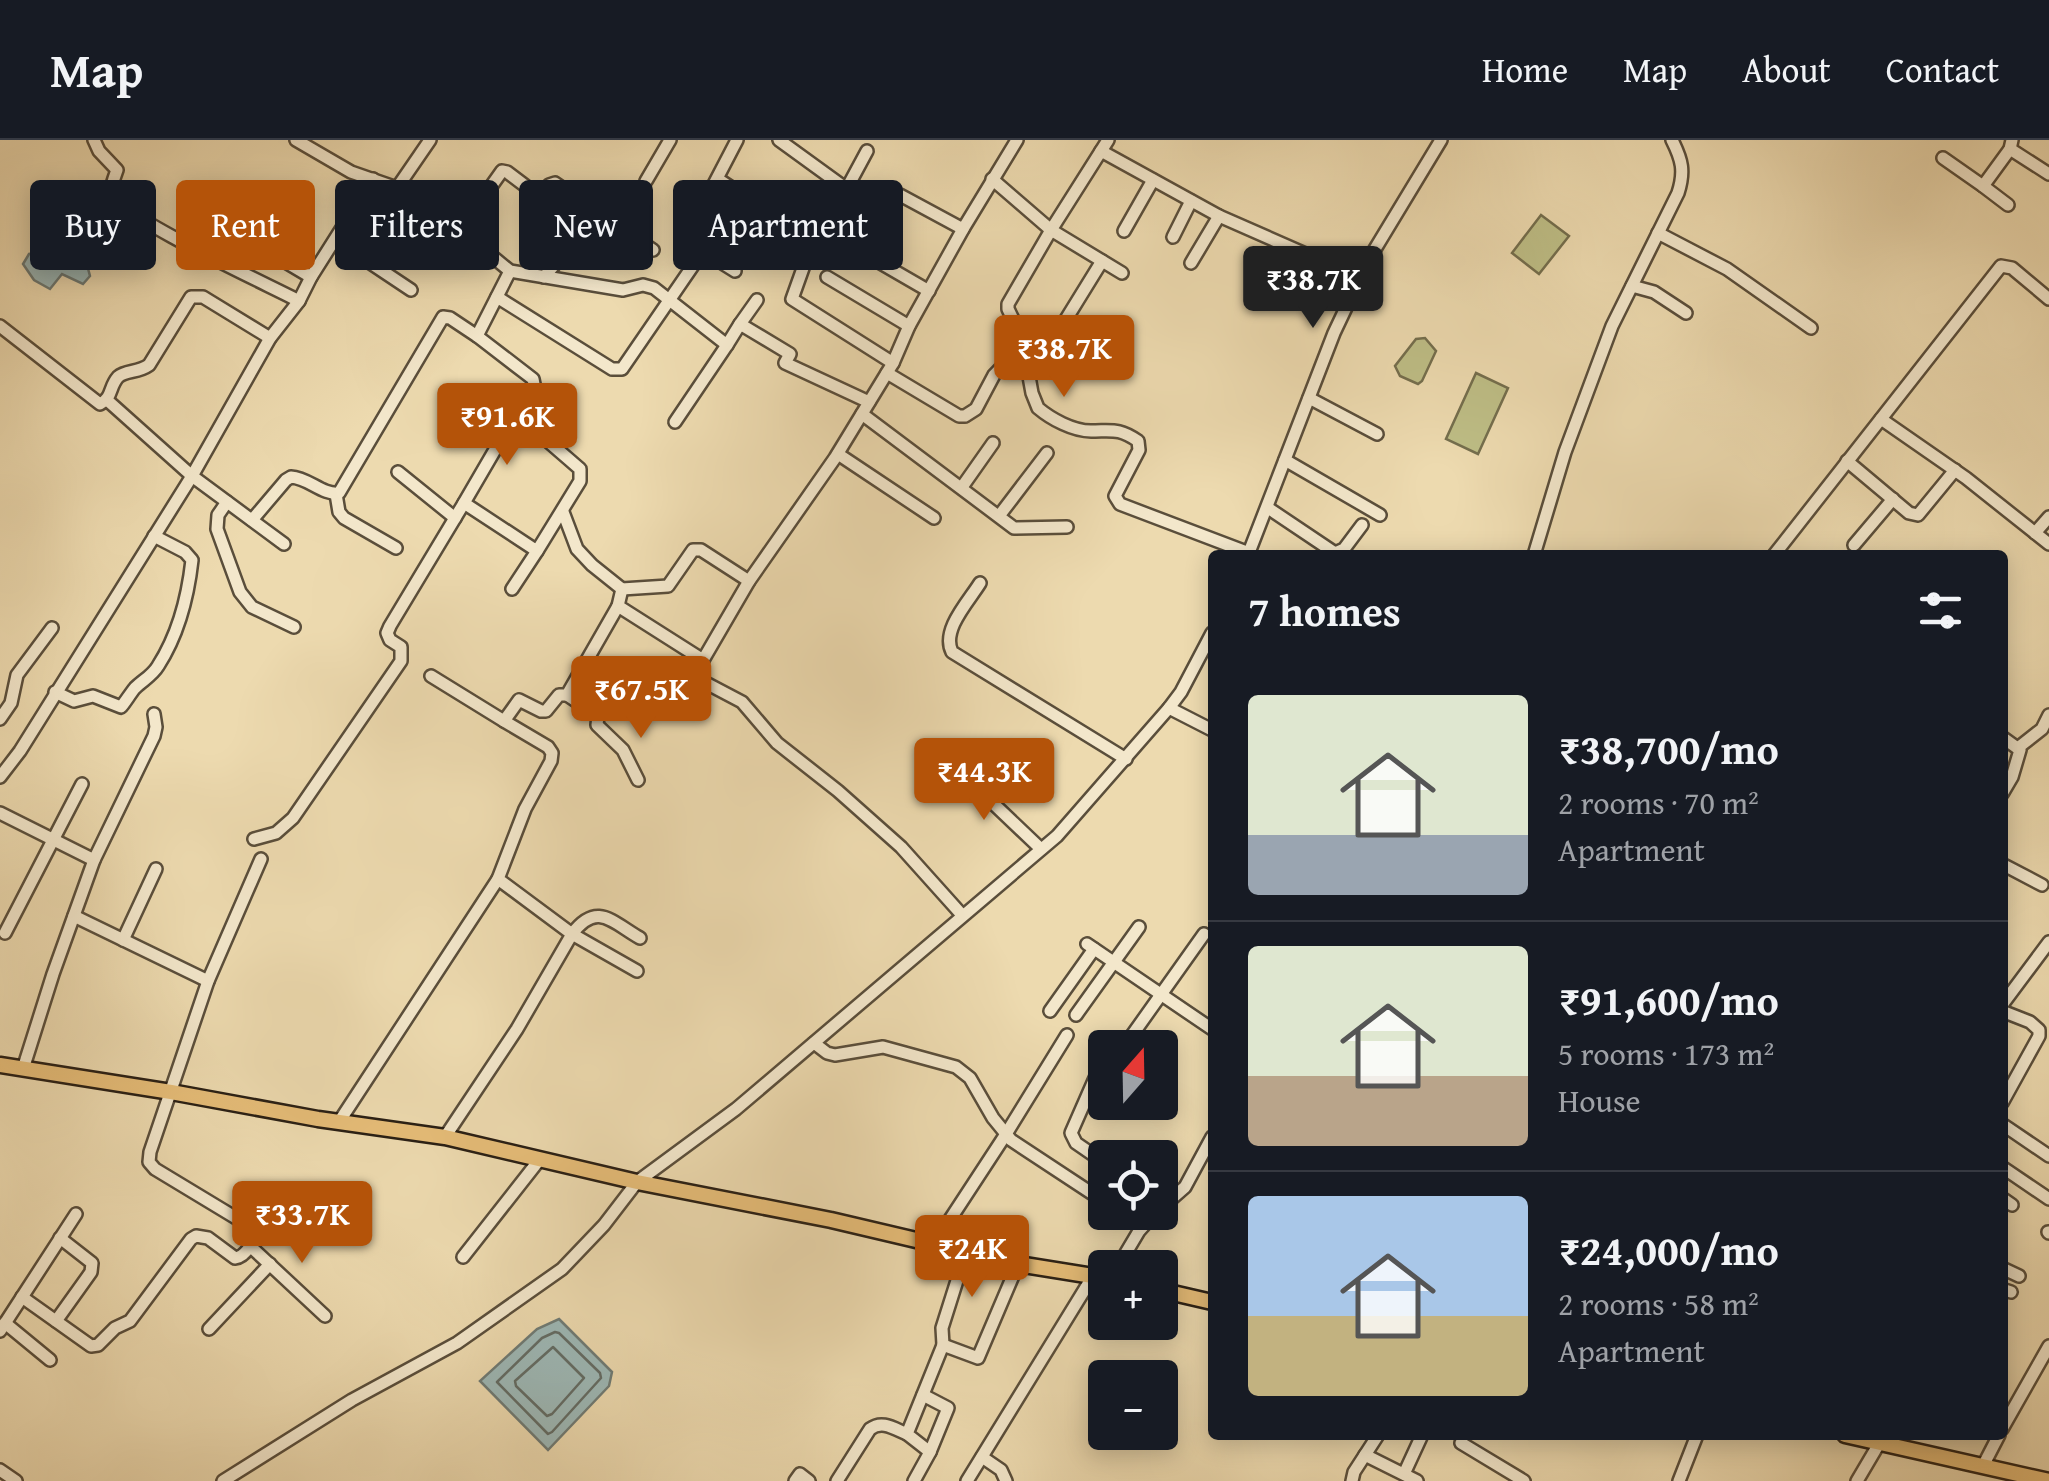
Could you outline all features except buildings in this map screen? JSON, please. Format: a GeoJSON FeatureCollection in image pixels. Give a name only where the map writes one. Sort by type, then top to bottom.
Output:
{"type":"FeatureCollection","features":[{"type":"Feature","properties":{"kind":"main road"},"geometry":{"type":"LineString","coordinates":[[0,1065],[445,1137],[1018,1264],[1088,1275]]}},
{"type":"Feature","properties":{"kind":"main road"},"geometry":{"type":"LineString","coordinates":[[1178,1294],[1208,1301]]}},
{"type":"Feature","properties":{"kind":"main road"},"geometry":{"type":"LineString","coordinates":[[1870,1440],[2041,1480]]}},
{"type":"Feature","properties":{"kind":"street"},"geometry":{"type":"LineString","coordinates":[[94,140],[116,168],[111,190],[114,197],[141,218],[190,246],[299,300]]}},
{"type":"Feature","properties":{"kind":"street"},"geometry":{"type":"LineString","coordinates":[[296,140],[352,172],[373,179]]}},
{"type":"Feature","properties":{"kind":"street"},"geometry":{"type":"LineString","coordinates":[[403,180],[430,140]]}},
{"type":"Feature","properties":{"kind":"street"},"geometry":{"type":"LineString","coordinates":[[647,180],[670,140]]}},
{"type":"Feature","properties":{"kind":"street"},"geometry":{"type":"LineString","coordinates":[[718,179],[737,140]]}},
{"type":"Feature","properties":{"kind":"street"},"geometry":{"type":"LineString","coordinates":[[778,140],[832,180]]}},
{"type":"Feature","properties":{"kind":"street"},"geometry":{"type":"LineString","coordinates":[[962,915],[901,847],[778,743],[742,702],[704,682],[698,672],[749,581],[838,454],[890,368],[928,292],[1016,140]]}},
{"type":"Feature","properties":{"kind":"street"},"geometry":{"type":"LineString","coordinates":[[1251,550],[1334,333],[1369,258],[1441,140]]}},
{"type":"Feature","properties":{"kind":"street"},"geometry":{"type":"LineString","coordinates":[[1536,550],[1565,452],[1612,326],[1678,192],[1684,172],[1672,140]]}},
{"type":"Feature","properties":{"kind":"street"},"geometry":{"type":"LineString","coordinates":[[1983,186],[2011,145],[2049,174]]}},
{"type":"Feature","properties":{"kind":"street"},"geometry":{"type":"LineString","coordinates":[[1239,550],[1120,504],[1116,496],[1139,450],[1138,442],[1113,429],[1074,428],[1038,408],[1024,344],[1008,304],[1104,146],[1153,180],[1219,216],[1360,278]]}},
{"type":"Feature","properties":{"kind":"street"},"geometry":{"type":"LineString","coordinates":[[851,180],[867,151]]}},
{"type":"Feature","properties":{"kind":"street"},"geometry":{"type":"LineString","coordinates":[[1942,158],[2008,205]]}},
{"type":"Feature","properties":{"kind":"street"},"geometry":{"type":"LineString","coordinates":[[496,180],[507,172],[519,181]]}},
{"type":"Feature","properties":{"kind":"street"},"geometry":{"type":"LineString","coordinates":[[992,178],[1051,230],[1122,274]]}},
{"type":"Feature","properties":{"kind":"street"},"geometry":{"type":"LineString","coordinates":[[1124,231],[1153,180]]}},
{"type":"Feature","properties":{"kind":"street"},"geometry":{"type":"LineString","coordinates":[[903,197],[963,230]]}},
{"type":"Feature","properties":{"kind":"street"},"geometry":{"type":"LineString","coordinates":[[1172,237],[1191,201]]}},
{"type":"Feature","properties":{"kind":"street"},"geometry":{"type":"LineString","coordinates":[[1191,263],[1219,216]]}},
{"type":"Feature","properties":{"kind":"street"},"geometry":{"type":"LineString","coordinates":[[1658,233],[1714,261],[1811,328]]}},
{"type":"Feature","properties":{"kind":"street"},"geometry":{"type":"LineString","coordinates":[[0,776],[192,476],[270,338],[335,241]]}},
{"type":"Feature","properties":{"kind":"street"},"geometry":{"type":"LineString","coordinates":[[1065,321],[1102,261]]}},
{"type":"Feature","properties":{"kind":"street"},"geometry":{"type":"LineString","coordinates":[[499,262],[510,271],[544,277],[624,290],[643,285],[654,288],[727,345]]}},
{"type":"Feature","properties":{"kind":"street"},"geometry":{"type":"LineString","coordinates":[[1778,550],[2001,266],[2012,268],[2049,299]]}},
{"type":"Feature","properties":{"kind":"street"},"geometry":{"type":"LineString","coordinates":[[299,270],[311,277]]}},
{"type":"Feature","properties":{"kind":"street"},"geometry":{"type":"LineString","coordinates":[[380,270],[410,290]]}},
{"type":"Feature","properties":{"kind":"street"},"geometry":{"type":"LineString","coordinates":[[544,277],[550,270]]}},
{"type":"Feature","properties":{"kind":"street"},"geometry":{"type":"LineString","coordinates":[[497,297],[618,370],[690,270]]}},
{"type":"Feature","properties":{"kind":"street"},"geometry":{"type":"LineString","coordinates":[[802,270],[792,299],[959,416],[976,408],[994,374],[1024,344]]}},
{"type":"Feature","properties":{"kind":"street"},"geometry":{"type":"LineString","coordinates":[[892,270],[928,292]]}},
{"type":"Feature","properties":{"kind":"street"},"geometry":{"type":"LineString","coordinates":[[477,336],[510,271]]}},
{"type":"Feature","properties":{"kind":"street"},"geometry":{"type":"LineString","coordinates":[[827,277],[910,326]]}},
{"type":"Feature","properties":{"kind":"street"},"geometry":{"type":"LineString","coordinates":[[1632,286],[1654,292],[1686,313]]}},
{"type":"Feature","properties":{"kind":"street"},"geometry":{"type":"LineString","coordinates":[[0,326],[96,402],[104,404],[118,377],[149,365],[192,297],[203,297],[270,338]]}},
{"type":"Feature","properties":{"kind":"street"},"geometry":{"type":"LineString","coordinates":[[675,422],[757,300]]}},
{"type":"Feature","properties":{"kind":"street"},"geometry":{"type":"LineString","coordinates":[[254,839],[276,834],[293,818],[401,660],[402,647],[390,640],[387,633],[390,626],[501,437],[535,389],[533,379],[477,336],[442,317],[343,489],[336,494]]}},
{"type":"Feature","properties":{"kind":"street"},"geometry":{"type":"LineString","coordinates":[[740,324],[790,354],[785,363],[869,402]]}},
{"type":"Feature","properties":{"kind":"street"},"geometry":{"type":"LineString","coordinates":[[1308,398],[1376,434]]}},
{"type":"Feature","properties":{"kind":"street"},"geometry":{"type":"LineString","coordinates":[[108,400],[192,476],[284,544]]}},
{"type":"Feature","properties":{"kind":"street"},"geometry":{"type":"LineString","coordinates":[[512,589],[580,481],[580,469],[517,412]]}},
{"type":"Feature","properties":{"kind":"street"},"geometry":{"type":"LineString","coordinates":[[862,414],[1014,528],[1067,527]]}},
{"type":"Feature","properties":{"kind":"street"},"geometry":{"type":"LineString","coordinates":[[469,416],[501,437]]}},
{"type":"Feature","properties":{"kind":"street"},"geometry":{"type":"LineString","coordinates":[[1881,419],[1955,470],[2049,544]]}},
{"type":"Feature","properties":{"kind":"street"},"geometry":{"type":"LineString","coordinates":[[962,487],[993,443]]}},
{"type":"Feature","properties":{"kind":"street"},"geometry":{"type":"LineString","coordinates":[[838,454],[934,518]]}},
{"type":"Feature","properties":{"kind":"street"},"geometry":{"type":"LineString","coordinates":[[998,516],[1048,454]]}},
{"type":"Feature","properties":{"kind":"street"},"geometry":{"type":"LineString","coordinates":[[1285,460],[1380,515]]}},
{"type":"Feature","properties":{"kind":"street"},"geometry":{"type":"LineString","coordinates":[[1846,461],[1918,515],[1955,470]]}},
{"type":"Feature","properties":{"kind":"street"},"geometry":{"type":"LineString","coordinates":[[398,472],[455,518]]}},
{"type":"Feature","properties":{"kind":"street"},"geometry":{"type":"LineString","coordinates":[[252,520],[291,477],[336,494]]}},
{"type":"Feature","properties":{"kind":"street"},"geometry":{"type":"LineString","coordinates":[[336,494],[344,518],[396,548]]}},
{"type":"Feature","properties":{"kind":"street"},"geometry":{"type":"LineString","coordinates":[[1854,544],[1894,499]]}},
{"type":"Feature","properties":{"kind":"street"},"geometry":{"type":"LineString","coordinates":[[228,502],[216,522],[240,592],[252,607],[294,627]]}},
{"type":"Feature","properties":{"kind":"street"},"geometry":{"type":"LineString","coordinates":[[464,503],[536,551]]}},
{"type":"Feature","properties":{"kind":"street"},"geometry":{"type":"LineString","coordinates":[[1268,508],[1331,550]]}},
{"type":"Feature","properties":{"kind":"street"},"geometry":{"type":"LineString","coordinates":[[562,512],[577,549],[622,589],[668,586],[693,550],[702,550],[749,581]]}},
{"type":"Feature","properties":{"kind":"street"},"geometry":{"type":"LineString","coordinates":[[2035,533],[2049,518]]}},
{"type":"Feature","properties":{"kind":"street"},"geometry":{"type":"LineString","coordinates":[[1342,550],[1362,525]]}},
{"type":"Feature","properties":{"kind":"street"},"geometry":{"type":"LineString","coordinates":[[54,692],[74,701],[93,696],[121,707],[158,666],[189,588],[192,560],[190,555],[154,536]]}},
{"type":"Feature","properties":{"kind":"street"},"geometry":{"type":"LineString","coordinates":[[980,583],[951,630],[948,639],[952,652],[1126,759]]}},
{"type":"Feature","properties":{"kind":"street"},"geometry":{"type":"LineString","coordinates":[[567,695],[618,606],[622,589]]}},
{"type":"Feature","properties":{"kind":"street"},"geometry":{"type":"LineString","coordinates":[[618,606],[703,660]]}},
{"type":"Feature","properties":{"kind":"street"},"geometry":{"type":"LineString","coordinates":[[0,718],[11,703],[14,679],[52,628]]}},
{"type":"Feature","properties":{"kind":"street"},"geometry":{"type":"LineString","coordinates":[[223,1481],[352,1400],[456,1343],[562,1269],[604,1225],[637,1182],[736,1108],[1057,836],[1168,708],[1208,640]]}},
{"type":"Feature","properties":{"kind":"street"},"geometry":{"type":"LineString","coordinates":[[340,1122],[498,879],[525,809],[552,760],[548,747],[431,676]]}},
{"type":"Feature","properties":{"kind":"street"},"geometry":{"type":"LineString","coordinates":[[504,721],[519,700],[546,711],[560,696],[567,695],[598,716]]}},
{"type":"Feature","properties":{"kind":"street"},"geometry":{"type":"LineString","coordinates":[[616,697],[598,716],[597,724],[623,750],[638,780]]}},
{"type":"Feature","properties":{"kind":"street"},"geometry":{"type":"LineString","coordinates":[[1168,708],[1208,728]]}},
{"type":"Feature","properties":{"kind":"street"},"geometry":{"type":"LineString","coordinates":[[22,1069],[94,860],[154,736],[154,714]]}},
{"type":"Feature","properties":{"kind":"street"},"geometry":{"type":"LineString","coordinates":[[2019,747],[2042,729],[2049,715]]}},
{"type":"Feature","properties":{"kind":"street"},"geometry":{"type":"LineString","coordinates":[[2008,741],[2019,747]]}},
{"type":"Feature","properties":{"kind":"street"},"geometry":{"type":"LineString","coordinates":[[2008,784],[2019,747]]}},
{"type":"Feature","properties":{"kind":"street"},"geometry":{"type":"LineString","coordinates":[[956,768],[1041,850]]}},
{"type":"Feature","properties":{"kind":"street"},"geometry":{"type":"LineString","coordinates":[[5,933],[82,784]]}},
{"type":"Feature","properties":{"kind":"street"},"geometry":{"type":"LineString","coordinates":[[0,813],[94,860]]}},
{"type":"Feature","properties":{"kind":"street"},"geometry":{"type":"LineString","coordinates":[[22,1298],[91,1346],[98,1345],[115,1328],[130,1321],[191,1239],[208,1238],[235,1258],[243,1255],[256,1235],[251,1226],[149,1162],[208,980],[261,859]]}},
{"type":"Feature","properties":{"kind":"street"},"geometry":{"type":"LineString","coordinates":[[2008,867],[2042,885]]}},
{"type":"Feature","properties":{"kind":"street"},"geometry":{"type":"LineString","coordinates":[[123,940],[156,869]]}},
{"type":"Feature","properties":{"kind":"street"},"geometry":{"type":"LineString","coordinates":[[498,879],[572,934],[638,971]]}},
{"type":"Feature","properties":{"kind":"street"},"geometry":{"type":"LineString","coordinates":[[74,916],[208,980]]}},
{"type":"Feature","properties":{"kind":"street"},"geometry":{"type":"LineString","coordinates":[[445,1137],[517,1029],[572,934],[587,918],[598,916],[640,938]]}},
{"type":"Feature","properties":{"kind":"street"},"geometry":{"type":"LineString","coordinates":[[1076,1015],[1139,926]]}},
{"type":"Feature","properties":{"kind":"street"},"geometry":{"type":"LineString","coordinates":[[1136,1030],[1204,934]]}},
{"type":"Feature","properties":{"kind":"street"},"geometry":{"type":"LineString","coordinates":[[2008,1000],[2049,942]]}},
{"type":"Feature","properties":{"kind":"street"},"geometry":{"type":"LineString","coordinates":[[1050,1011],[1090,946],[1208,1023]]}},
{"type":"Feature","properties":{"kind":"street"},"geometry":{"type":"LineString","coordinates":[[2008,1011],[2039,1030],[2008,1092]]}},
{"type":"Feature","properties":{"kind":"street"},"geometry":{"type":"LineString","coordinates":[[934,1244],[1067,1034]]}},
{"type":"Feature","properties":{"kind":"street"},"geometry":{"type":"LineString","coordinates":[[814,1043],[834,1055],[883,1047],[956,1067],[970,1078],[1011,1140],[1088,1191]]}},
{"type":"Feature","properties":{"kind":"street"},"geometry":{"type":"LineString","coordinates":[[1088,1095],[1071,1134],[1088,1151]]}},
{"type":"Feature","properties":{"kind":"street"},"geometry":{"type":"LineString","coordinates":[[2008,1128],[2049,1156]]}},
{"type":"Feature","properties":{"kind":"street"},"geometry":{"type":"LineString","coordinates":[[1178,1192],[1208,1155]]}},
{"type":"Feature","properties":{"kind":"street"},"geometry":{"type":"LineString","coordinates":[[462,1257],[540,1160]]}},
{"type":"Feature","properties":{"kind":"street"},"geometry":{"type":"LineString","coordinates":[[2008,1170],[2049,1199]]}},
{"type":"Feature","properties":{"kind":"street"},"geometry":{"type":"LineString","coordinates":[[50,1360],[3,1327],[76,1214]]}},
{"type":"Feature","properties":{"kind":"street"},"geometry":{"type":"LineString","coordinates":[[56,1321],[92,1264],[60,1238]]}},
{"type":"Feature","properties":{"kind":"street"},"geometry":{"type":"LineString","coordinates":[[250,1246],[325,1316]]}},
{"type":"Feature","properties":{"kind":"street"},"geometry":{"type":"LineString","coordinates":[[907,1434],[944,1345],[942,1328],[966,1252]]}},
{"type":"Feature","properties":{"kind":"street"},"geometry":{"type":"LineString","coordinates":[[209,1329],[270,1264]]}},
{"type":"Feature","properties":{"kind":"street"},"geometry":{"type":"LineString","coordinates":[[944,1345],[978,1358],[1018,1264]]}},
{"type":"Feature","properties":{"kind":"street"},"geometry":{"type":"LineString","coordinates":[[2008,1271],[2019,1276]]}},
{"type":"Feature","properties":{"kind":"street"},"geometry":{"type":"LineString","coordinates":[[967,1481],[1088,1294]]}},
{"type":"Feature","properties":{"kind":"street"},"geometry":{"type":"LineString","coordinates":[[2008,1419],[2049,1346]]}},
{"type":"Feature","properties":{"kind":"street"},"geometry":{"type":"LineString","coordinates":[[914,1481],[948,1408],[922,1396]]}},
{"type":"Feature","properties":{"kind":"street"},"geometry":{"type":"LineString","coordinates":[[838,1481],[870,1428],[882,1423],[907,1434],[930,1452]]}},
{"type":"Feature","properties":{"kind":"street"},"geometry":{"type":"LineString","coordinates":[[1352,1481],[1375,1440]]}},
{"type":"Feature","properties":{"kind":"street"},"geometry":{"type":"LineString","coordinates":[[1404,1474],[1420,1440]]}},
{"type":"Feature","properties":{"kind":"street"},"geometry":{"type":"LineString","coordinates":[[1680,1481],[1696,1440]]}},
{"type":"Feature","properties":{"kind":"street"},"geometry":{"type":"LineString","coordinates":[[1983,1466],[1997,1440]]}},
{"type":"Feature","properties":{"kind":"street"},"geometry":{"type":"LineString","coordinates":[[1461,1442],[1524,1481]]}},
{"type":"Feature","properties":{"kind":"street"},"geometry":{"type":"LineString","coordinates":[[1857,1481],[1880,1442]]}},
{"type":"Feature","properties":{"kind":"street"},"geometry":{"type":"LineString","coordinates":[[1365,1455],[1418,1481]]}},
{"type":"Feature","properties":{"kind":"street"},"geometry":{"type":"LineString","coordinates":[[982,1457],[1001,1470],[1006,1481]]}},
{"type":"Feature","properties":{"kind":"street"},"geometry":{"type":"LineString","coordinates":[[0,1470],[16,1481]]}},
{"type":"Feature","properties":{"kind":"street"},"geometry":{"type":"LineString","coordinates":[[795,1481],[800,1474],[809,1481]]}},
{"type":"Feature","properties":{"kind":"green space"},"geometry":{"type":"Polygon","coordinates":[[[1541,215],[1569,236],[1539,274],[1512,253],[1541,215]]]}},
{"type":"Feature","properties":{"kind":"green space"},"geometry":{"type":"Polygon","coordinates":[[[1425,338],[1436,351],[1418,384],[1400,376],[1395,366],[1416,339],[1425,338]]]}},
{"type":"Feature","properties":{"kind":"green space"},"geometry":{"type":"Polygon","coordinates":[[[1476,373],[1508,388],[1478,454],[1446,439],[1476,373]]]}},
{"type":"Feature","properties":{"kind":"water"},"geometry":{"type":"Polygon","coordinates":[[[29,254],[30,270],[88,270],[90,276],[83,284],[62,274],[50,289],[34,280],[23,264],[29,254]]]}},
{"type":"Feature","properties":{"kind":"water"},"geometry":{"type":"Polygon","coordinates":[[[559,1319],[612,1372],[609,1386],[548,1450],[480,1381],[537,1329],[559,1319]]]}}]}
